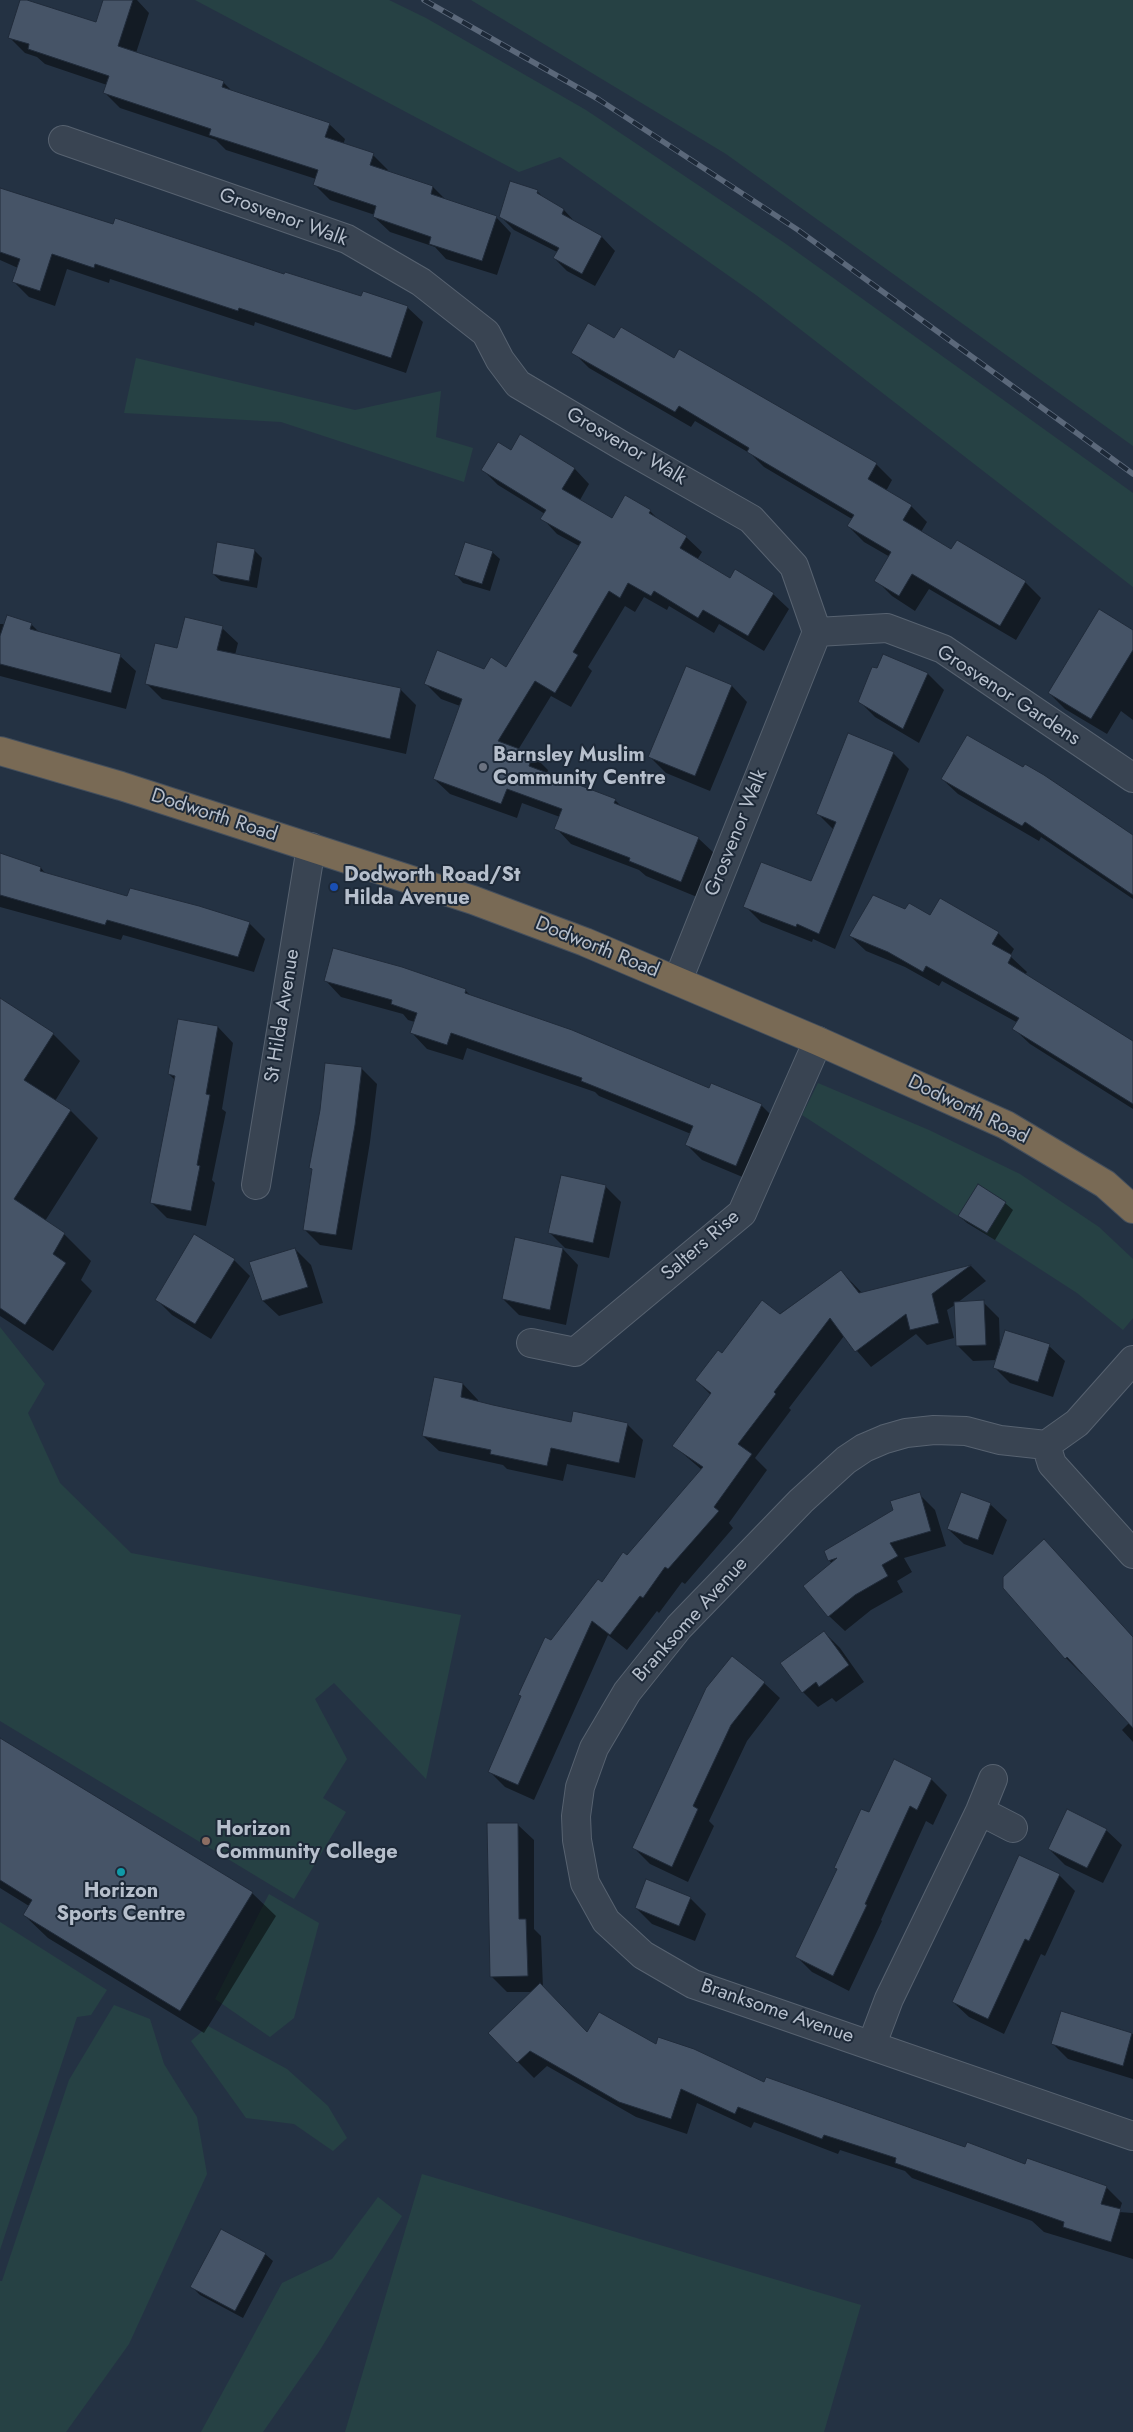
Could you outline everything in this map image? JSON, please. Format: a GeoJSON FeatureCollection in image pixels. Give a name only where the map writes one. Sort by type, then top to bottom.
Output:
{"type":"FeatureCollection","features":[{"type":"Feature","properties":{"kind":"highway","name":"Dodworth Road"},"geometry":{"type":"LineString","coordinates":[[0,751],[121,786],[311,847],[473,900],[585,942],[678,980],[1006,1125],[1105,1184],[1133,1209]]}},
{"type":"Feature","properties":{"kind":"street","name":"Grosvenor Walk"},"geometry":{"type":"LineString","coordinates":[[63,140],[347,239],[421,282],[486,333],[500,360],[518,384],[751,519],[794,566],[817,632],[678,980]]}},
{"type":"Feature","properties":{"kind":"street","name":"Grosvenor Gardens"},"geometry":{"type":"LineString","coordinates":[[817,632],[887,628],[942,649],[1133,778]]}},
{"type":"Feature","properties":{"kind":"street","name":"St Hilda Avenue"},"geometry":{"type":"LineString","coordinates":[[256,1185],[311,847]]}},
{"type":"Feature","properties":{"kind":"street","name":"Salters Rise"},"geometry":{"type":"LineString","coordinates":[[531,1342],[575,1352],[742,1213],[818,1041]]}},
{"type":"Feature","properties":{"kind":"street"},"geometry":{"type":"LineString","coordinates":[[1133,1360],[1077,1423],[1046,1445],[1052,1464],[1133,1554]]}},
{"type":"Feature","properties":{"kind":"street","name":"Branksome Avenue"},"geometry":{"type":"LineString","coordinates":[[1046,1445],[1000,1440],[966,1431],[934,1430],[906,1433],[885,1439],[864,1448],[846,1460],[780,1522],[679,1627],[642,1671],[594,1748],[580,1787],[576,1832],[585,1883],[606,1921],[643,1955],[693,1984],[872,2044],[1133,2136]]}},
{"type":"Feature","properties":{"kind":"street","name":"Branksome Avenue"},"geometry":{"type":"LineString","coordinates":[[872,2044],[889,1999],[980,1811],[993,1779]]}},
{"type":"Feature","properties":{"kind":"street"},"geometry":{"type":"LineString","coordinates":[[980,1811],[1013,1828]]}},
{"type":"Feature","properties":{"kind":"green space"},"geometry":{"type":"Polygon","coordinates":[[[195,0],[389,0],[426,18],[586,110],[786,244],[1133,493],[1133,587],[756,295],[560,157],[519,172],[195,0]]]}},
{"type":"Feature","properties":{"kind":"green space"},"geometry":{"type":"Polygon","coordinates":[[[471,0],[1133,0],[1133,446],[726,154],[471,0]]]}},
{"type":"Feature","properties":{"kind":"green space"},"geometry":{"type":"Polygon","coordinates":[[[136,358],[355,410],[441,391],[436,437],[473,448],[464,482],[281,422],[124,413],[136,358]]]}},
{"type":"Feature","properties":{"kind":"green space"},"geometry":{"type":"Polygon","coordinates":[[[818,1083],[929,1130],[1020,1174],[1099,1227],[1133,1259],[1133,1318],[1123,1330],[1077,1293],[802,1115],[818,1083]]]}},
{"type":"Feature","properties":{"kind":"green space"},"geometry":{"type":"Polygon","coordinates":[[[0,1327],[45,1384],[28,1413],[60,1483],[131,1553],[461,1615],[426,1779],[334,1683],[315,1699],[347,1759],[323,1798],[346,1812],[294,1899],[0,1721],[0,1327]]]}},
{"type":"Feature","properties":{"kind":"green space"},"geometry":{"type":"Polygon","coordinates":[[[269,1894],[319,1923],[294,2018],[270,2037],[215,1999],[269,1894]]]}},
{"type":"Feature","properties":{"kind":"green space"},"geometry":{"type":"Polygon","coordinates":[[[0,1922],[107,1990],[91,2015],[77,2017],[0,2250],[0,1922]]]}},
{"type":"Feature","properties":{"kind":"green space"},"geometry":{"type":"Polygon","coordinates":[[[114,2005],[150,2019],[164,2064],[197,2117],[207,2174],[129,2344],[66,2432],[0,2432],[0,2281],[2,2281],[69,2080],[114,2005]]]}},
{"type":"Feature","properties":{"kind":"green space"},"geometry":{"type":"Polygon","coordinates":[[[208,2026],[287,2069],[328,2106],[347,2138],[333,2151],[294,2124],[246,2118],[191,2041],[208,2026]]]}},
{"type":"Feature","properties":{"kind":"green space"},"geometry":{"type":"Polygon","coordinates":[[[422,2174],[861,2305],[824,2432],[345,2432],[422,2174]]]}},
{"type":"Feature","properties":{"kind":"green space"},"geometry":{"type":"Polygon","coordinates":[[[378,2197],[402,2216],[320,2350],[263,2432],[201,2432],[282,2283],[332,2259],[378,2197]]]}},
{"type":"Feature","properties":{"kind":"building"},"geometry":{"type":"Polygon","coordinates":[[[20,0],[27,0],[96,22],[103,0],[133,0],[118,46],[224,81],[222,87],[330,123],[325,137],[374,153],[370,165],[433,186],[431,194],[497,216],[482,261],[429,244],[431,237],[373,217],[376,206],[313,185],[318,170],[209,135],[211,129],[103,93],[109,76],[28,49],[29,44],[8,38],[20,0]]]}},
{"type":"Feature","properties":{"kind":"building"},"geometry":{"type":"Polygon","coordinates":[[[510,181],[538,190],[537,193],[564,209],[562,214],[602,236],[582,274],[553,258],[559,248],[499,217],[510,181]]]}},
{"type":"Feature","properties":{"kind":"building"},"geometry":{"type":"Polygon","coordinates":[[[0,188],[113,224],[115,218],[284,274],[285,272],[361,296],[363,291],[408,306],[391,358],[239,308],[238,311],[95,264],[94,268],[52,254],[40,291],[12,282],[20,259],[0,252],[0,188]]]}},
{"type":"Feature","properties":{"kind":"building"},"geometry":{"type":"Polygon","coordinates":[[[588,323],[614,338],[621,327],[674,358],[679,349],[877,463],[868,479],[912,505],[903,520],[951,549],[957,540],[1026,581],[1000,626],[912,574],[899,596],[874,581],[891,552],[847,526],[854,515],[747,452],[749,448],[679,406],[675,412],[571,353],[588,323]]]}},
{"type":"Feature","properties":{"kind":"building"},"geometry":{"type":"Polygon","coordinates":[[[520,434],[575,468],[562,489],[612,518],[625,495],[651,510],[649,513],[687,536],[680,548],[730,578],[735,569],[774,593],[748,636],[703,610],[698,618],[654,591],[651,596],[628,583],[620,598],[609,591],[573,652],[578,655],[555,693],[535,681],[498,741],[533,754],[529,766],[616,799],[614,803],[699,837],[681,882],[629,861],[630,858],[554,829],[562,809],[507,789],[501,804],[433,779],[462,699],[424,684],[437,650],[484,669],[491,657],[506,667],[581,542],[540,519],[546,510],[481,470],[498,442],[511,450],[520,434]]]}},
{"type":"Feature","properties":{"kind":"building"},"geometry":{"type":"Polygon","coordinates":[[[217,542],[255,549],[249,581],[212,574],[217,542]]]}},
{"type":"Feature","properties":{"kind":"building"},"geometry":{"type":"Polygon","coordinates":[[[465,542],[493,551],[482,584],[454,575],[465,542]]]}},
{"type":"Feature","properties":{"kind":"building"},"geometry":{"type":"Polygon","coordinates":[[[1099,609],[1133,630],[1133,650],[1091,719],[1048,693],[1099,609]]]}},
{"type":"Feature","properties":{"kind":"building"},"geometry":{"type":"Polygon","coordinates":[[[7,615],[32,623],[30,629],[121,654],[111,693],[0,664],[0,636],[7,615]]]}},
{"type":"Feature","properties":{"kind":"building"},"geometry":{"type":"Polygon","coordinates":[[[185,617],[223,626],[217,650],[401,688],[390,739],[145,684],[155,643],[177,648],[185,617]]]}},
{"type":"Feature","properties":{"kind":"building"},"geometry":{"type":"Polygon","coordinates":[[[883,654],[928,673],[903,729],[858,702],[872,667],[877,668],[883,654]]]}},
{"type":"Feature","properties":{"kind":"building"},"geometry":{"type":"Polygon","coordinates":[[[686,666],[732,685],[695,776],[648,757],[686,666]]]}},
{"type":"Feature","properties":{"kind":"building"},"geometry":{"type":"Polygon","coordinates":[[[848,733],[894,752],[819,934],[797,924],[796,927],[743,907],[761,862],[811,881],[836,822],[816,814],[848,733]]]}},
{"type":"Feature","properties":{"kind":"building"},"geometry":{"type":"Polygon","coordinates":[[[967,735],[1023,767],[1025,764],[1044,775],[1133,835],[1133,895],[1025,822],[1022,826],[941,779],[967,735]]]}},
{"type":"Feature","properties":{"kind":"building"},"geometry":{"type":"Polygon","coordinates":[[[0,853],[41,867],[40,871],[127,896],[130,888],[250,922],[238,957],[107,920],[105,925],[0,895],[0,853]]]}},
{"type":"Feature","properties":{"kind":"building"},"geometry":{"type":"Polygon","coordinates":[[[873,895],[905,909],[909,903],[930,915],[940,898],[999,932],[992,944],[1012,955],[1008,963],[1133,1041],[1133,1104],[1012,1029],[1019,1018],[926,966],[923,972],[888,952],[849,936],[873,895]]]}},
{"type":"Feature","properties":{"kind":"building"},"geometry":{"type":"Polygon","coordinates":[[[333,948],[402,967],[466,989],[465,993],[572,1030],[709,1088],[711,1083],[762,1104],[736,1166],[685,1145],[693,1126],[581,1081],[582,1078],[451,1033],[447,1045],[410,1033],[417,1013],[391,1004],[392,1000],[324,981],[333,948]]]}},
{"type":"Feature","properties":{"kind":"building"},"geometry":{"type":"Polygon","coordinates":[[[0,998],[54,1033],[24,1080],[71,1110],[14,1199],[65,1233],[53,1254],[66,1263],[25,1325],[0,1308],[0,998]]]}},
{"type":"Feature","properties":{"kind":"building"},"geometry":{"type":"Polygon","coordinates":[[[178,1019],[218,1026],[206,1094],[210,1095],[197,1165],[200,1166],[191,1211],[150,1203],[175,1076],[168,1074],[178,1019]]]}},
{"type":"Feature","properties":{"kind":"building"},"geometry":{"type":"Polygon","coordinates":[[[325,1063],[362,1067],[355,1125],[336,1235],[303,1230],[312,1169],[309,1168],[320,1110],[325,1063]]]}},
{"type":"Feature","properties":{"kind":"building"},"geometry":{"type":"Polygon","coordinates":[[[561,1175],[606,1185],[593,1243],[548,1233],[561,1175]]]}},
{"type":"Feature","properties":{"kind":"building"},"geometry":{"type":"Polygon","coordinates":[[[978,1184],[1006,1202],[987,1233],[958,1216],[978,1184]]]}},
{"type":"Feature","properties":{"kind":"building"},"geometry":{"type":"Polygon","coordinates":[[[194,1234],[235,1259],[195,1324],[155,1300],[194,1234]]]}},
{"type":"Feature","properties":{"kind":"building"},"geometry":{"type":"Polygon","coordinates":[[[515,1237],[563,1248],[550,1310],[502,1299],[515,1237]]]}},
{"type":"Feature","properties":{"kind":"building"},"geometry":{"type":"Polygon","coordinates":[[[295,1248],[308,1287],[262,1301],[249,1262],[295,1248]]]}},
{"type":"Feature","properties":{"kind":"building"},"geometry":{"type":"Polygon","coordinates":[[[971,1265],[932,1294],[939,1323],[910,1330],[906,1314],[855,1352],[830,1318],[774,1392],[776,1394],[738,1444],[752,1454],[714,1507],[719,1511],[668,1569],[665,1567],[643,1598],[640,1596],[610,1635],[592,1621],[518,1785],[488,1772],[521,1696],[518,1695],[545,1637],[551,1640],[598,1579],[602,1582],[623,1552],[627,1555],[703,1467],[672,1446],[711,1393],[695,1380],[718,1350],[722,1353],[762,1300],[780,1314],[841,1270],[859,1293],[971,1265]]]}},
{"type":"Feature","properties":{"kind":"building"},"geometry":{"type":"Polygon","coordinates":[[[984,1300],[986,1345],[956,1346],[954,1302],[984,1300]]]}},
{"type":"Feature","properties":{"kind":"building"},"geometry":{"type":"Polygon","coordinates":[[[1005,1330],[1050,1344],[1038,1382],[993,1368],[1005,1330]]]}},
{"type":"Feature","properties":{"kind":"building"},"geometry":{"type":"Polygon","coordinates":[[[434,1377],[463,1383],[461,1397],[493,1405],[571,1422],[573,1411],[628,1423],[619,1463],[551,1448],[547,1466],[490,1454],[491,1450],[422,1436],[434,1377]]]}},
{"type":"Feature","properties":{"kind":"building"},"geometry":{"type":"Polygon","coordinates":[[[920,1492],[931,1531],[890,1543],[898,1556],[882,1565],[888,1576],[855,1595],[828,1617],[803,1586],[837,1558],[828,1561],[824,1551],[893,1510],[890,1501],[920,1492]]]}},
{"type":"Feature","properties":{"kind":"building"},"geometry":{"type":"Polygon","coordinates":[[[961,1492],[991,1503],[978,1540],[947,1529],[961,1492]]]}},
{"type":"Feature","properties":{"kind":"building"},"geometry":{"type":"Polygon","coordinates":[[[1044,1539],[1133,1637],[1133,1728],[1067,1657],[1065,1659],[1003,1588],[1003,1577],[1044,1539]]]}},
{"type":"Feature","properties":{"kind":"building"},"geometry":{"type":"Polygon","coordinates":[[[824,1631],[849,1665],[819,1687],[816,1682],[802,1693],[780,1663],[824,1631]]]}},
{"type":"Feature","properties":{"kind":"building"},"geometry":{"type":"Polygon","coordinates":[[[732,1656],[765,1682],[731,1725],[693,1806],[698,1809],[672,1867],[632,1848],[706,1688],[732,1656]]]}},
{"type":"Feature","properties":{"kind":"building","name":"Horizon Sports Centre"},"geometry":{"type":"Polygon","coordinates":[[[0,1738],[253,1892],[180,2011],[23,1915],[32,1900],[0,1880],[0,1738]]]}},
{"type":"Feature","properties":{"kind":"building"},"geometry":{"type":"Polygon","coordinates":[[[894,1759],[932,1778],[917,1810],[910,1806],[865,1904],[867,1905],[833,1976],[795,1957],[837,1869],[834,1868],[861,1809],[869,1812],[894,1759]]]}},
{"type":"Feature","properties":{"kind":"building"},"geometry":{"type":"Polygon","coordinates":[[[1067,1809],[1107,1829],[1087,1868],[1048,1849],[1067,1809]]]}},
{"type":"Feature","properties":{"kind":"building"},"geometry":{"type":"Polygon","coordinates":[[[487,1823],[518,1823],[519,1919],[526,1919],[528,1976],[490,1977],[487,1823]]]}},
{"type":"Feature","properties":{"kind":"building"},"geometry":{"type":"Polygon","coordinates":[[[1019,1855],[1060,1874],[1029,1941],[1025,1939],[988,2019],[952,2002],[1019,1855]]]}},
{"type":"Feature","properties":{"kind":"building"},"geometry":{"type":"Polygon","coordinates":[[[646,1879],[691,1897],[679,1926],[635,1908],[646,1879]]]}},
{"type":"Feature","properties":{"kind":"building"},"geometry":{"type":"Polygon","coordinates":[[[540,1983],[587,2032],[599,2012],[656,2044],[658,2037],[694,2049],[764,2082],[766,2077],[965,2147],[967,2142],[1025,2164],[1027,2158],[1107,2186],[1101,2204],[1121,2209],[1111,2242],[1063,2227],[1064,2222],[895,2163],[896,2158],[824,2135],[822,2139],[738,2107],[735,2114],[681,2089],[671,2119],[619,2102],[530,2051],[517,2063],[488,2033],[540,1983]]]}},
{"type":"Feature","properties":{"kind":"building"},"geometry":{"type":"Polygon","coordinates":[[[1061,2011],[1132,2033],[1123,2066],[1051,2044],[1061,2011]]]}},
{"type":"Feature","properties":{"kind":"building"},"geometry":{"type":"Polygon","coordinates":[[[221,2229],[266,2253],[235,2311],[190,2287],[221,2229]]]}},
{"type":"Feature","properties":{"kind":"railway"},"geometry":{"type":"LineString","coordinates":[[424,0],[598,99],[798,230],[1133,474]]}},
{"type":"Feature","properties":{"kind":"place","name":"Barnsley Muslim Community Centre"},"geometry":{"type":"Point","coordinates":[483,767]}},
{"type":"Feature","properties":{"kind":"place","name":"Dodworth Road/St Hilda Avenue"},"geometry":{"type":"Point","coordinates":[334,887]}},
{"type":"Feature","properties":{"kind":"place","name":"Horizon Community College"},"geometry":{"type":"Point","coordinates":[206,1841]}},
{"type":"Feature","properties":{"kind":"place","name":"Horizon Sports Centre"},"geometry":{"type":"Point","coordinates":[121,1872]}}]}
